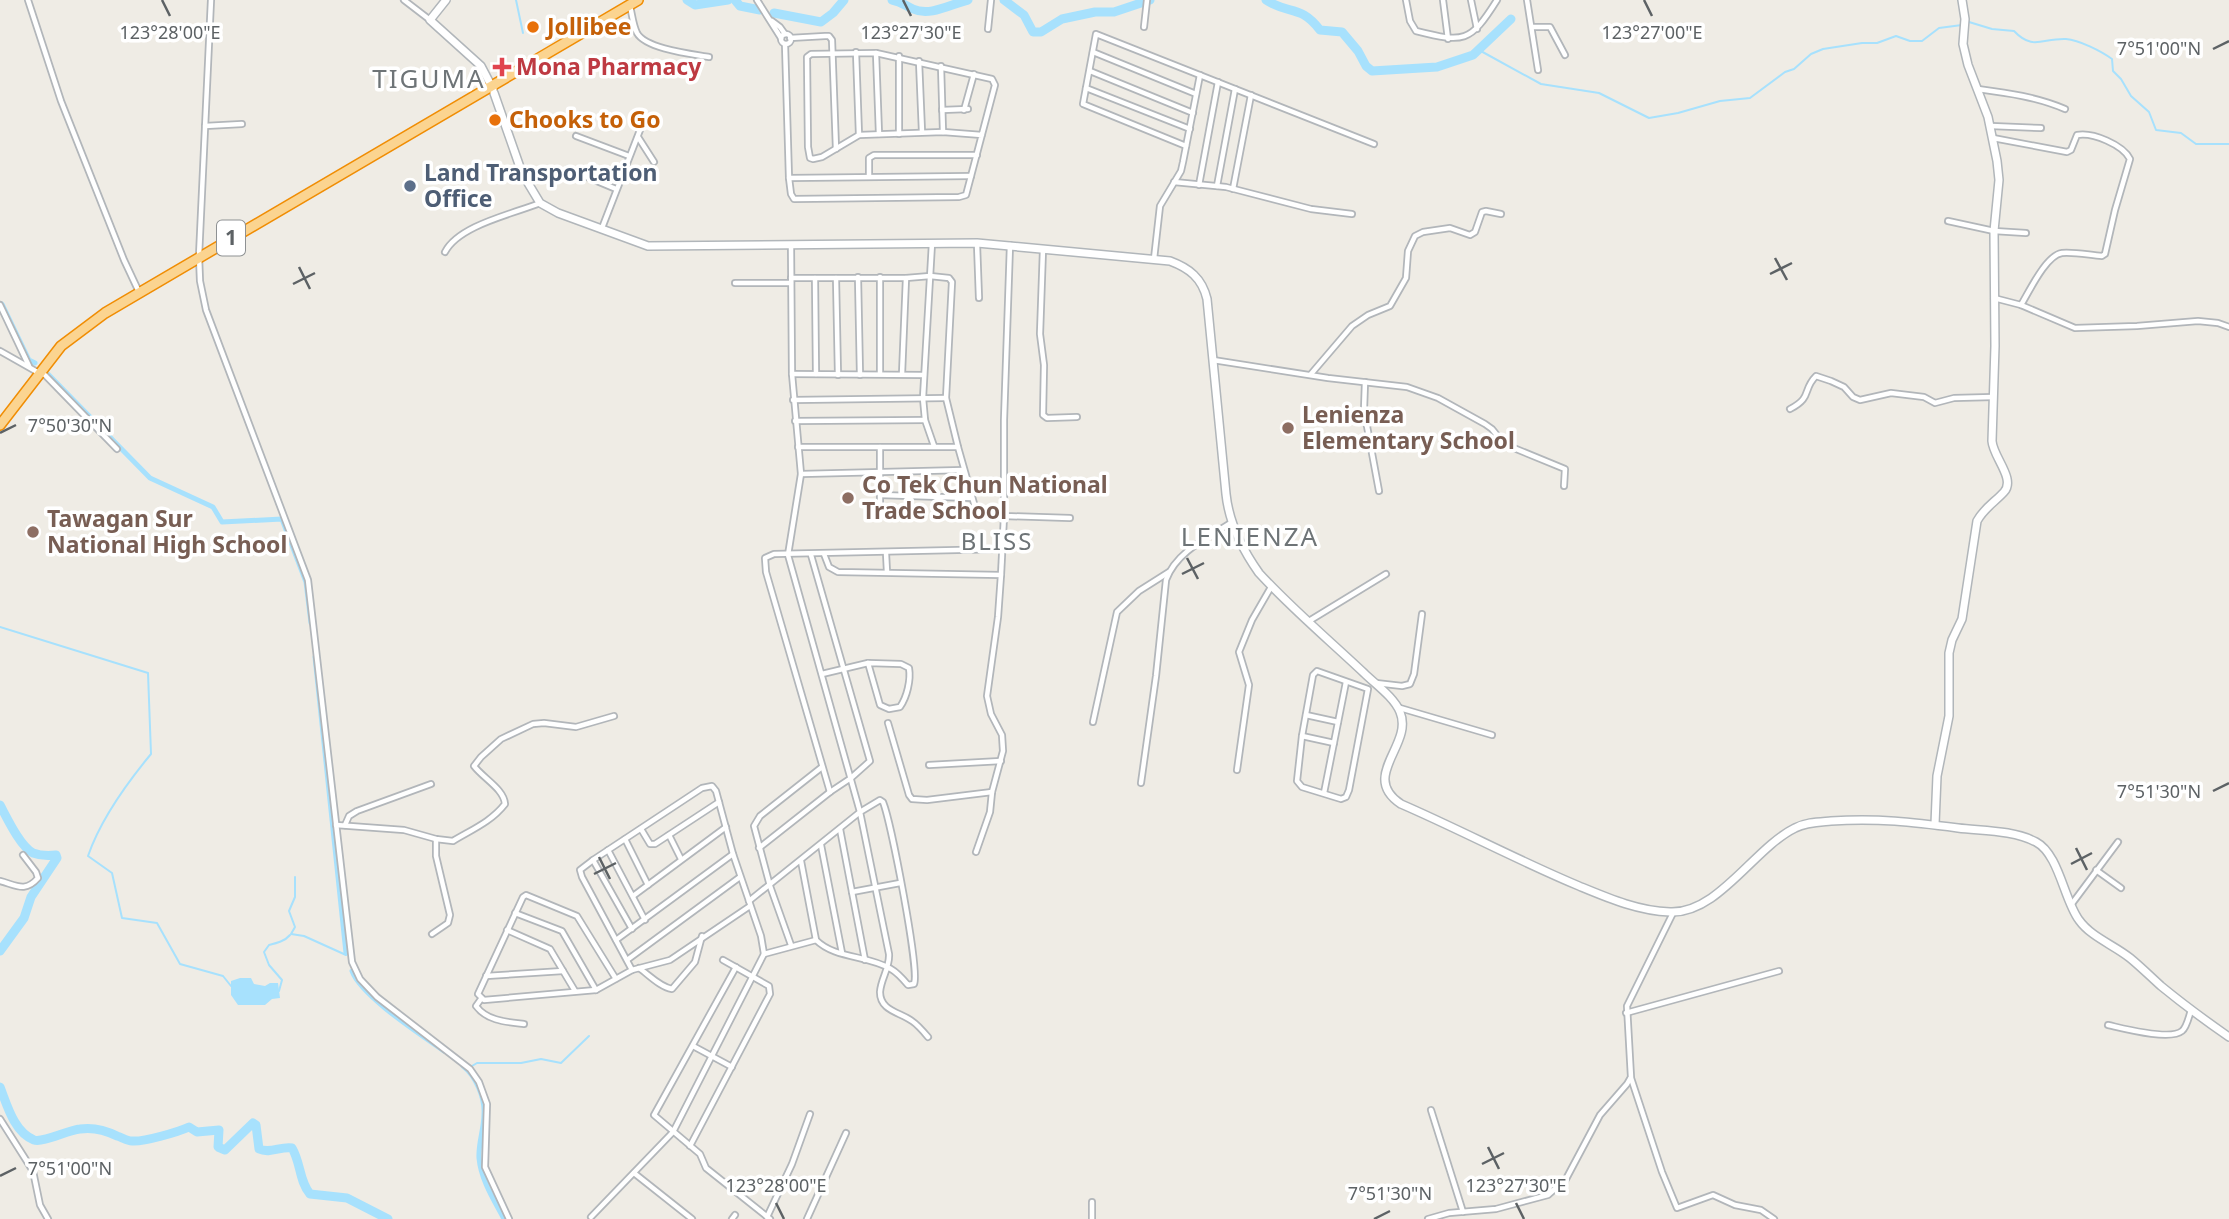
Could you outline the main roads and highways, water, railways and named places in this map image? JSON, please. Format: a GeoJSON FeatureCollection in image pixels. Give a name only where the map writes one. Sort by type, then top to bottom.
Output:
{"type":"FeatureCollection","features":[{"type":"Feature","properties":{"kind":"highway","name":"1"},"geometry":{"type":"LineString","coordinates":[[0,425],[61,346],[81,329],[199,256],[493,89],[634,2]]}},
{"type":"Feature","properties":{"kind":"water"},"geometry":{"type":"Polygon","coordinates":[[[251,978],[254,984],[265,986],[278,983],[280,998],[272,999],[265,1005],[238,1005],[231,995],[231,981],[251,978]]]}},
{"type":"Feature","properties":{"kind":"waterway"},"geometry":{"type":"LineString","coordinates":[[516,0],[523,33]]}},
{"type":"Feature","properties":{"kind":"waterway"},"geometry":{"type":"LineString","coordinates":[[687,0],[695,5],[728,0]]}},
{"type":"Feature","properties":{"kind":"waterway"},"geometry":{"type":"LineString","coordinates":[[735,0],[740,6],[760,10]]}},
{"type":"Feature","properties":{"kind":"waterway"},"geometry":{"type":"LineString","coordinates":[[774,13],[821,22],[844,0]]}},
{"type":"Feature","properties":{"kind":"waterway"},"geometry":{"type":"LineString","coordinates":[[892,0],[926,12],[968,0]]}},
{"type":"Feature","properties":{"kind":"waterway"},"geometry":{"type":"LineString","coordinates":[[1004,0],[1024,15],[1033,32],[1041,32],[1062,19],[1095,12],[1114,12],[1150,0]]}},
{"type":"Feature","properties":{"kind":"waterway"},"geometry":{"type":"LineString","coordinates":[[1266,0],[1306,16],[1320,30],[1342,32],[1372,71],[1437,67],[1473,55],[1511,19]]}},
{"type":"Feature","properties":{"kind":"waterway"},"geometry":{"type":"LineString","coordinates":[[1969,22],[1992,29],[2014,31],[2032,42],[2066,39],[2090,46],[2112,59],[2113,71],[2131,96],[2149,112],[2156,130],[2181,133],[2196,144],[2229,144]]}},
{"type":"Feature","properties":{"kind":"waterway"},"geometry":{"type":"LineString","coordinates":[[1479,50],[1541,84],[1599,93],[1649,118],[1720,101],[1750,98],[1785,72],[1794,69],[1811,54],[1823,49],[1877,43],[1896,36],[1910,41],[1922,41],[1939,28],[1962,25]]}},
{"type":"Feature","properties":{"kind":"waterway"},"geometry":{"type":"LineString","coordinates":[[2,304],[29,360],[35,363]]}},
{"type":"Feature","properties":{"kind":"waterway"},"geometry":{"type":"LineString","coordinates":[[45,371],[150,478],[213,507],[222,522],[282,519],[306,582],[311,623]]}},
{"type":"Feature","properties":{"kind":"waterway"},"geometry":{"type":"LineString","coordinates":[[0,627],[148,673],[151,754],[115,803],[88,856],[112,873],[122,918],[157,923],[180,964],[223,976],[231,986]]}},
{"type":"Feature","properties":{"kind":"waterway"},"geometry":{"type":"LineString","coordinates":[[315,657],[346,953]]}},
{"type":"Feature","properties":{"kind":"waterway"},"geometry":{"type":"LineString","coordinates":[[0,805],[14,831],[28,849],[39,855],[56,855],[57,858],[31,897],[24,918],[0,951]]}},
{"type":"Feature","properties":{"kind":"waterway"},"geometry":{"type":"LineString","coordinates":[[295,877],[295,897],[289,911],[295,927],[291,934],[304,936],[346,955]]}},
{"type":"Feature","properties":{"kind":"waterway"},"geometry":{"type":"LineString","coordinates":[[279,991],[282,980],[269,965],[264,952],[269,945],[290,935]]}},
{"type":"Feature","properties":{"kind":"waterway"},"geometry":{"type":"LineString","coordinates":[[352,971],[379,1003],[444,1051]]}},
{"type":"Feature","properties":{"kind":"waterway"},"geometry":{"type":"LineString","coordinates":[[472,1066],[477,1063],[521,1063],[541,1059],[561,1063],[589,1036]]}},
{"type":"Feature","properties":{"kind":"waterway"},"geometry":{"type":"LineString","coordinates":[[463,1066],[476,1081],[481,1094],[484,1114],[480,1166],[488,1190],[504,1219]]}},
{"type":"Feature","properties":{"kind":"waterway"},"geometry":{"type":"LineString","coordinates":[[0,1087],[16,1124],[34,1140],[90,1128],[137,1141],[189,1127],[197,1132],[219,1130],[218,1147],[225,1150],[253,1123],[256,1125],[259,1149],[267,1151],[292,1148],[310,1194],[347,1198],[388,1219]]}},
{"type":"Feature","properties":{"kind":"place","name":"Jollibee"},"geometry":{"type":"Point","coordinates":[533,27]}},
{"type":"Feature","properties":{"kind":"place","name":"Mona Pharmacy"},"geometry":{"type":"Point","coordinates":[502,67]}},
{"type":"Feature","properties":{"kind":"place","name":"Chooks to Go"},"geometry":{"type":"Point","coordinates":[495,120]}},
{"type":"Feature","properties":{"kind":"place","name":"Land Transportation Office"},"geometry":{"type":"Point","coordinates":[410,186]}},
{"type":"Feature","properties":{"kind":"place","name":"Lenienza Elementary School"},"geometry":{"type":"Point","coordinates":[1288,428]}},
{"type":"Feature","properties":{"kind":"place","name":"Co Tek Chun National Trade School"},"geometry":{"type":"Point","coordinates":[848,498]}},
{"type":"Feature","properties":{"kind":"place","name":"Tawagan Sur National High School"},"geometry":{"type":"Point","coordinates":[33,532]}},
{"type":"Feature","properties":{"kind":"district","name":"TIGUMA"},"geometry":{"type":"Point","coordinates":[429,79]}},
{"type":"Feature","properties":{"kind":"district","name":"LENIENZA"},"geometry":{"type":"Point","coordinates":[1250,537]}},
{"type":"Feature","properties":{"kind":"district","name":"BLISS"},"geometry":{"type":"Point","coordinates":[997,542]}}]}
